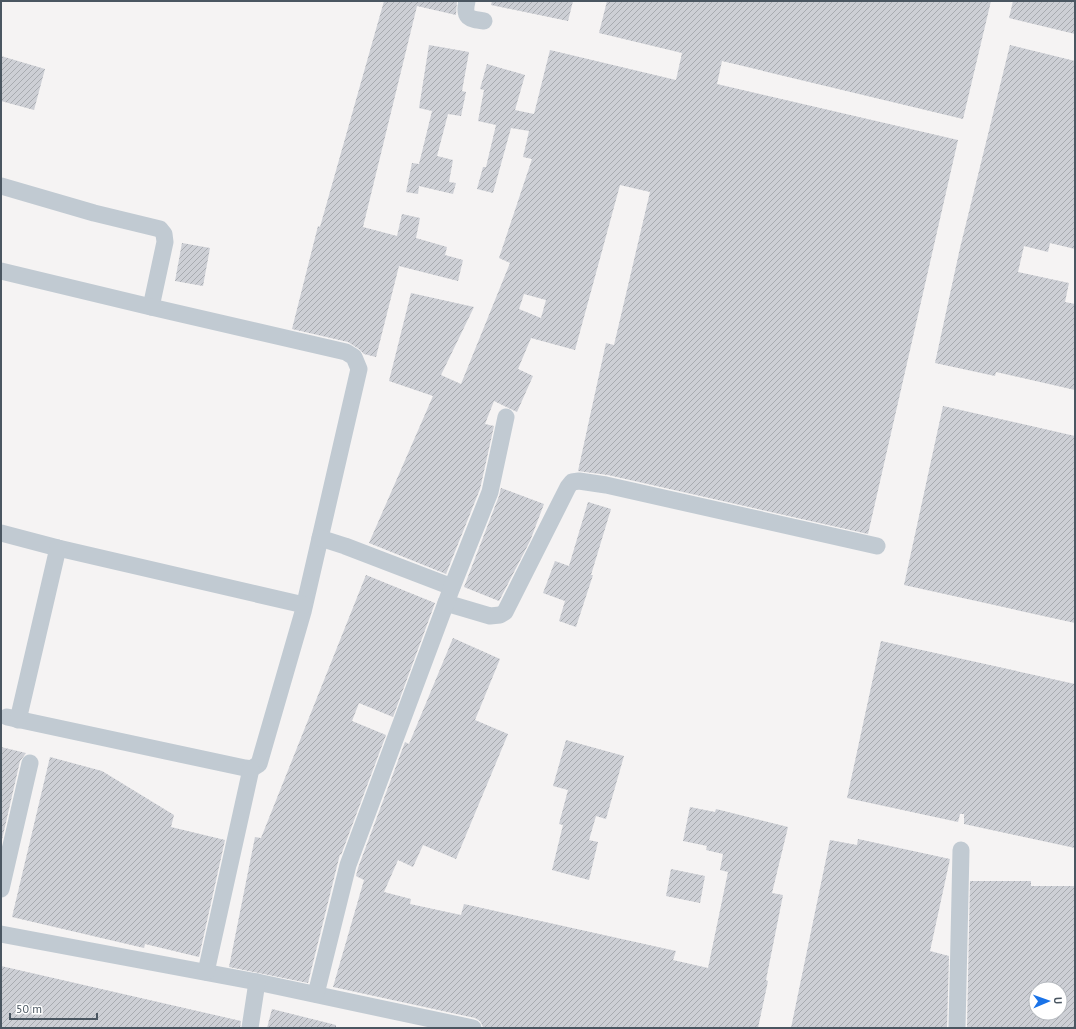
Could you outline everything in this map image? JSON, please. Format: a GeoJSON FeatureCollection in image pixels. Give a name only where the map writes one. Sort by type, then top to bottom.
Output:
{"type":"FeatureCollection","features":[{"type":"Feature","properties":{"kind":"lane"},"geometry":{"type":"LineString","coordinates":[[466,1],[465,12],[467,16],[472,19],[484,21]]}},
{"type":"Feature","properties":{"kind":"lane"},"geometry":{"type":"LineString","coordinates":[[1,186],[94,213],[160,229],[164,234],[165,242],[150,307]]}},
{"type":"Feature","properties":{"kind":"lane"},"geometry":{"type":"LineString","coordinates":[[1,271],[346,352],[354,357],[359,369],[304,605],[262,757],[259,764],[251,769],[13,719],[58,548]]}},
{"type":"Feature","properties":{"kind":"lane"},"geometry":{"type":"LineString","coordinates":[[316,994],[348,865],[452,587],[490,492],[506,417]]}},
{"type":"Feature","properties":{"kind":"lane"},"geometry":{"type":"LineString","coordinates":[[446,603],[490,616],[500,615],[505,612],[568,487],[572,482],[579,481],[606,485],[877,546]]}},
{"type":"Feature","properties":{"kind":"lane"},"geometry":{"type":"LineString","coordinates":[[1,533],[58,548],[304,605]]}},
{"type":"Feature","properties":{"kind":"lane"},"geometry":{"type":"LineString","coordinates":[[320,538],[345,546],[452,587]]}},
{"type":"Feature","properties":{"kind":"lane"},"geometry":{"type":"LineString","coordinates":[[1,889],[30,763]]}},
{"type":"Feature","properties":{"kind":"lane"},"geometry":{"type":"LineString","coordinates":[[206,972],[251,769]]}},
{"type":"Feature","properties":{"kind":"lane"},"geometry":{"type":"LineString","coordinates":[[956,1028],[962,850]]}},
{"type":"Feature","properties":{"kind":"lane"},"geometry":{"type":"LineString","coordinates":[[1,934],[257,982],[473,1028]]}},
{"type":"Feature","properties":{"kind":"lane"},"geometry":{"type":"LineString","coordinates":[[250,1028],[257,982]]}},
{"type":"Feature","properties":{"kind":"building"},"geometry":{"type":"Polygon","coordinates":[[[384,1],[457,1],[456,15],[417,6],[363,227],[397,236],[402,214],[420,218],[416,238],[447,247],[445,255],[463,260],[458,281],[399,266],[376,357],[364,354],[348,342],[292,329],[318,226],[320,227],[384,1]]]}},
{"type":"Feature","properties":{"kind":"building"},"geometry":{"type":"Polygon","coordinates":[[[492,1],[573,1],[568,21],[491,5],[492,1]]]}},
{"type":"Feature","properties":{"kind":"building"},"geometry":{"type":"Polygon","coordinates":[[[607,1],[991,1],[963,119],[722,61],[717,84],[958,140],[868,534],[608,475],[578,471],[606,343],[614,345],[650,192],[620,185],[575,350],[531,338],[518,369],[533,376],[517,412],[494,401],[485,424],[494,426],[480,489],[446,574],[369,543],[433,396],[389,381],[411,293],[474,307],[441,375],[461,384],[510,263],[499,258],[532,159],[523,157],[529,131],[511,128],[493,193],[477,189],[483,167],[486,167],[496,125],[478,121],[484,90],[480,89],[487,64],[525,75],[515,110],[534,114],[550,50],[676,80],[682,53],[599,33],[607,1]],[[524,294],[519,309],[541,318],[546,300],[524,294]]]}},
{"type":"Feature","properties":{"kind":"building"},"geometry":{"type":"Polygon","coordinates":[[[1013,1],[1075,1],[1075,34],[1009,18],[1013,1]]]}},
{"type":"Feature","properties":{"kind":"building"},"geometry":{"type":"Polygon","coordinates":[[[429,45],[469,52],[462,91],[466,92],[461,116],[448,114],[437,156],[453,160],[449,182],[456,183],[453,194],[419,186],[418,194],[406,192],[412,163],[419,164],[432,111],[419,108],[429,45]]]}},
{"type":"Feature","properties":{"kind":"building"},"geometry":{"type":"Polygon","coordinates":[[[1010,45],[1075,61],[1075,249],[1050,243],[1048,252],[1024,246],[1018,272],[1069,283],[1065,302],[1075,304],[1075,390],[996,372],[995,376],[935,363],[960,248],[1010,45]]]}},
{"type":"Feature","properties":{"kind":"building"},"geometry":{"type":"Polygon","coordinates":[[[1,56],[45,69],[34,110],[1,101],[1,56]]]}},
{"type":"Feature","properties":{"kind":"building"},"geometry":{"type":"Polygon","coordinates":[[[182,243],[210,248],[203,286],[175,281],[182,243]]]}},
{"type":"Feature","properties":{"kind":"building"},"geometry":{"type":"Polygon","coordinates":[[[943,406],[1075,436],[1075,623],[904,585],[943,406]]]}},
{"type":"Feature","properties":{"kind":"building"},"geometry":{"type":"Polygon","coordinates":[[[501,488],[544,504],[530,541],[499,601],[464,587],[501,488]]]}},
{"type":"Feature","properties":{"kind":"building"},"geometry":{"type":"Polygon","coordinates":[[[588,502],[611,509],[591,575],[593,575],[576,627],[559,621],[565,601],[543,593],[555,561],[569,566],[588,502]]]}},
{"type":"Feature","properties":{"kind":"building"},"geometry":{"type":"Polygon","coordinates":[[[366,575],[435,603],[393,717],[359,703],[352,721],[386,735],[341,855],[340,854],[308,983],[229,967],[255,837],[261,838],[366,575]]]}},
{"type":"Feature","properties":{"kind":"building"},"geometry":{"type":"Polygon","coordinates":[[[453,638],[500,659],[475,720],[508,734],[456,859],[423,845],[413,867],[398,860],[384,892],[411,899],[410,904],[461,915],[464,904],[676,951],[673,960],[708,968],[728,872],[720,870],[723,854],[706,850],[707,846],[683,841],[690,807],[715,812],[716,809],[788,827],[772,893],[783,895],[758,1028],[489,1028],[483,1027],[480,1021],[475,1018],[333,987],[364,880],[356,876],[358,868],[405,742],[409,744],[453,638]]]}},
{"type":"Feature","properties":{"kind":"building"},"geometry":{"type":"Polygon","coordinates":[[[881,641],[1075,684],[1075,848],[964,824],[964,814],[960,814],[958,822],[847,798],[881,641]]]}},
{"type":"Feature","properties":{"kind":"building"},"geometry":{"type":"Polygon","coordinates":[[[566,740],[624,756],[606,819],[596,816],[589,840],[598,842],[589,880],[552,870],[563,825],[559,824],[568,790],[553,786],[566,740]]]}},
{"type":"Feature","properties":{"kind":"building"},"geometry":{"type":"Polygon","coordinates":[[[1,747],[26,753],[20,761],[1,844],[1,747]]]}},
{"type":"Feature","properties":{"kind":"building"},"geometry":{"type":"Polygon","coordinates":[[[50,757],[102,771],[174,815],[171,827],[225,840],[199,957],[145,944],[144,948],[12,917],[50,757]]]}},
{"type":"Feature","properties":{"kind":"building"},"geometry":{"type":"Polygon","coordinates":[[[858,839],[950,859],[930,951],[949,956],[947,1028],[791,1028],[830,840],[857,845],[858,839]]]}},
{"type":"Feature","properties":{"kind":"building"},"geometry":{"type":"Polygon","coordinates":[[[671,869],[705,876],[700,903],[666,896],[671,869]]]}},
{"type":"Feature","properties":{"kind":"building"},"geometry":{"type":"Polygon","coordinates":[[[970,881],[1031,881],[1031,886],[1075,886],[1075,1028],[967,1028],[970,881]]]}},
{"type":"Feature","properties":{"kind":"building"},"geometry":{"type":"Polygon","coordinates":[[[1,966],[241,1021],[240,1028],[1,1028],[1,966]]]}},
{"type":"Feature","properties":{"kind":"building"},"geometry":{"type":"Polygon","coordinates":[[[272,1009],[336,1025],[336,1028],[267,1028],[272,1009]]]}}]}
